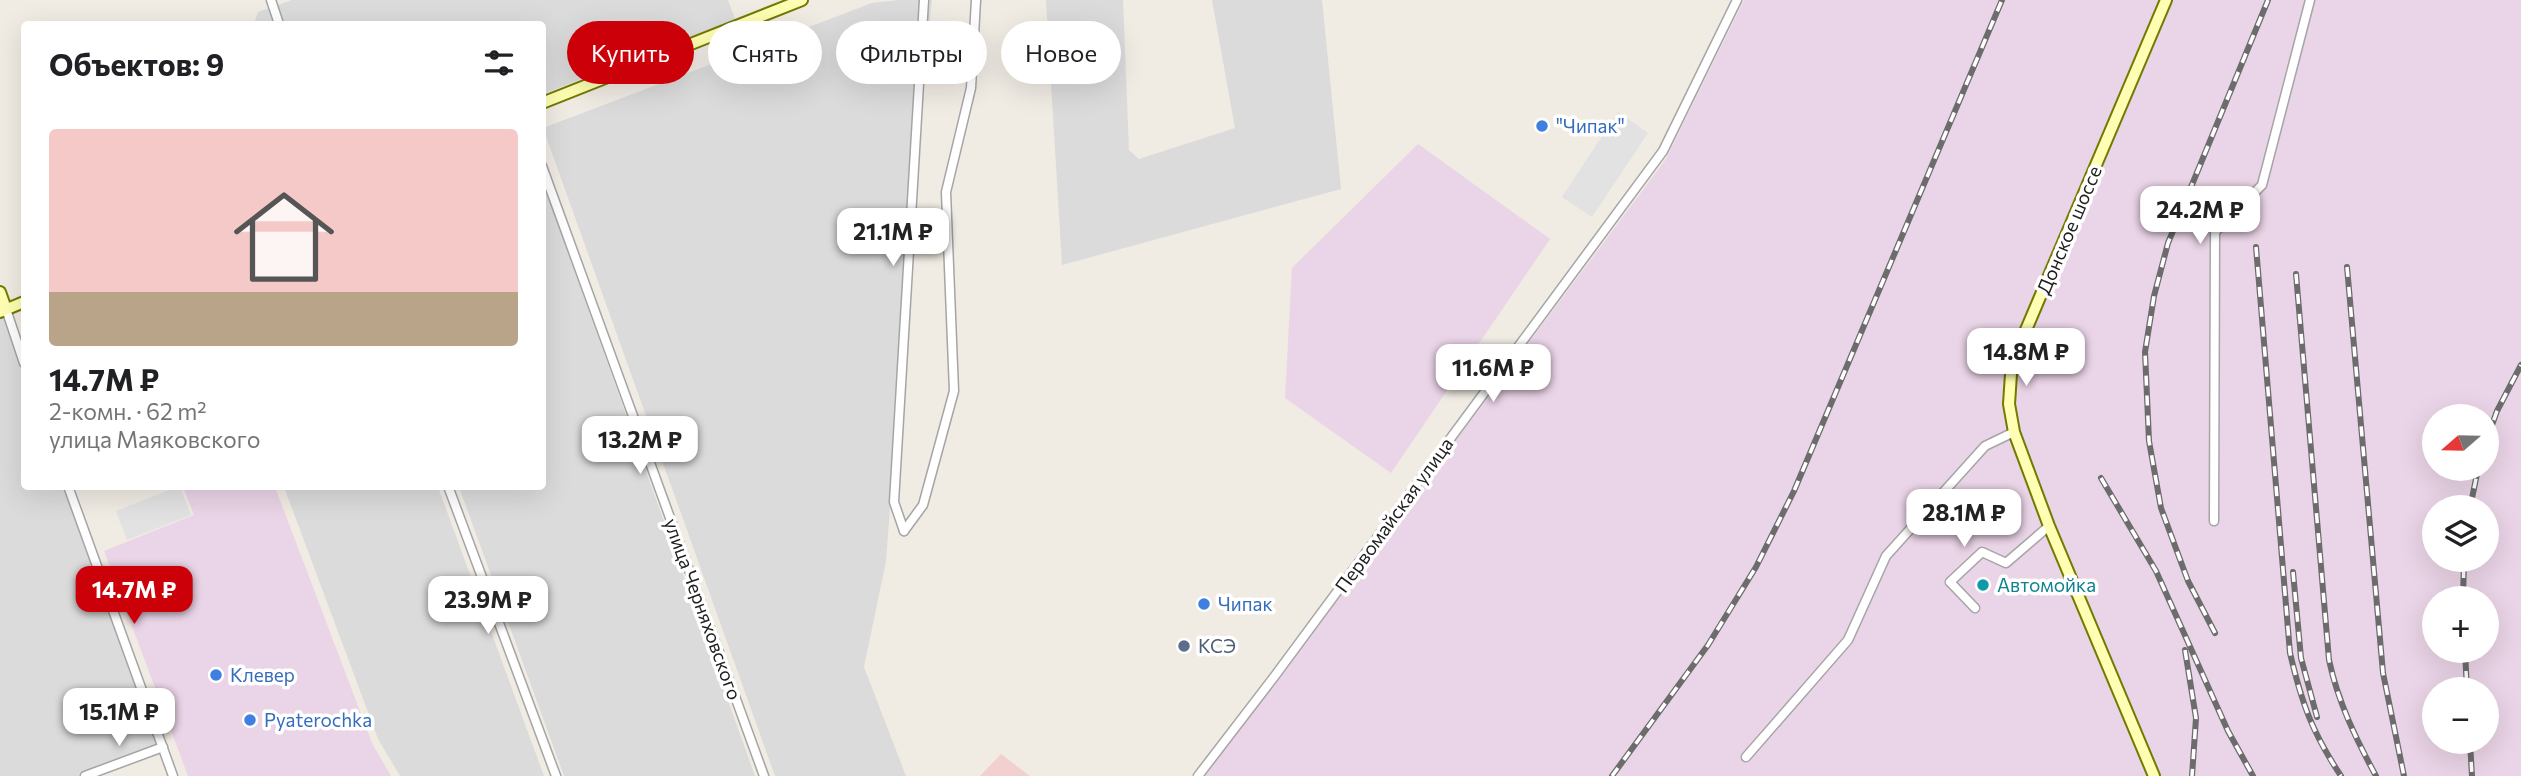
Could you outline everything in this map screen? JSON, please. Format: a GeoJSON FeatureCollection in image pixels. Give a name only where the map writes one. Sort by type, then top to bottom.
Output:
{"type":"FeatureCollection","features":[{"type":"Feature","properties":{"kind":"main road"},"geometry":{"type":"LineString","coordinates":[[546,101],[802,0]]}},
{"type":"Feature","properties":{"kind":"main road","name":"Донское шоссе"},"geometry":{"type":"LineString","coordinates":[[2154,776],[2049,526],[2014,432],[2009,404],[2011,374],[2020,344],[2166,0]]}},
{"type":"Feature","properties":{"kind":"main road"},"geometry":{"type":"LineString","coordinates":[[0,292],[3,311],[21,303]]}},
{"type":"Feature","properties":{"kind":"street"},"geometry":{"type":"LineString","coordinates":[[271,0],[278,21]]}},
{"type":"Feature","properties":{"kind":"street"},"geometry":{"type":"LineString","coordinates":[[924,0],[894,502],[904,531],[923,505],[954,391],[946,192],[971,88],[976,0]]}},
{"type":"Feature","properties":{"kind":"street","name":"Первомайская улица"},"geometry":{"type":"LineString","coordinates":[[1198,776],[1283,666],[1663,151],[1737,0]]}},
{"type":"Feature","properties":{"kind":"street"},"geometry":{"type":"LineString","coordinates":[[2214,521],[2215,232],[2262,185],[2310,0]]}},
{"type":"Feature","properties":{"kind":"street","name":"улица Черняховского"},"geometry":{"type":"LineString","coordinates":[[546,177],[764,776]]}},
{"type":"Feature","properties":{"kind":"street"},"geometry":{"type":"LineString","coordinates":[[3,311],[21,356]]}},
{"type":"Feature","properties":{"kind":"street"},"geometry":{"type":"LineString","coordinates":[[1746,757],[1848,640],[1886,556],[1986,446],[2014,432]]}},
{"type":"Feature","properties":{"kind":"street"},"geometry":{"type":"LineString","coordinates":[[69,490],[173,776]]}},
{"type":"Feature","properties":{"kind":"street"},"geometry":{"type":"LineString","coordinates":[[449,490],[556,776]]}},
{"type":"Feature","properties":{"kind":"street"},"geometry":{"type":"LineString","coordinates":[[1975,608],[1950,582],[1982,552],[2006,564],[2049,526]]}},
{"type":"Feature","properties":{"kind":"street"},"geometry":{"type":"LineString","coordinates":[[85,776],[163,747]]}},
{"type":"Feature","properties":{"kind":"shaded area"},"geometry":{"type":"Polygon","coordinates":[[[292,0],[728,0],[735,19],[708,21],[708,30],[694,35],[694,21],[567,21],[569,84],[546,93],[546,21],[255,21],[258,12],[292,0]]]}},
{"type":"Feature","properties":{"kind":"shaded area"},"geometry":{"type":"Polygon","coordinates":[[[932,0],[930,21],[836,21],[836,84],[923,84],[886,561],[864,667],[906,776],[775,776],[546,136],[546,127],[659,84],[694,84],[694,71],[708,65],[708,84],[822,84],[822,22],[872,3],[932,0]]]}},
{"type":"Feature","properties":{"kind":"shaded area"},"geometry":{"type":"Polygon","coordinates":[[[1046,0],[1123,0],[1129,150],[1139,159],[1235,128],[1212,0],[1322,0],[1341,189],[1062,265],[1051,84],[1121,84],[1121,21],[1047,21],[1046,0]]]}},
{"type":"Feature","properties":{"kind":"shaded area"},"geometry":{"type":"Polygon","coordinates":[[[1744,0],[2521,0],[2521,776],[1205,776],[1666,159],[1744,0]]]}},
{"type":"Feature","properties":{"kind":"shaded area"},"geometry":{"type":"Polygon","coordinates":[[[1618,112],[1648,133],[1592,217],[1562,197],[1618,112]]]}},
{"type":"Feature","properties":{"kind":"shaded area"},"geometry":{"type":"Polygon","coordinates":[[[1418,144],[1550,239],[1391,473],[1285,398],[1292,268],[1418,144]]]}},
{"type":"Feature","properties":{"kind":"shaded area"},"geometry":{"type":"Polygon","coordinates":[[[546,191],[755,776],[564,776],[460,490],[546,490],[546,191]]]}},
{"type":"Feature","properties":{"kind":"shaded area"},"geometry":{"type":"Polygon","coordinates":[[[6,309],[21,354],[21,490],[69,490],[163,747],[85,776],[0,776],[0,312],[6,309]]]}},
{"type":"Feature","properties":{"kind":"shaded area"},"geometry":{"type":"Polygon","coordinates":[[[169,490],[181,490],[191,515],[127,540],[116,511],[169,490]]]}},
{"type":"Feature","properties":{"kind":"shaded area"},"geometry":{"type":"Polygon","coordinates":[[[184,490],[276,490],[372,743],[391,776],[188,776],[104,551],[194,515],[184,490]]]}},
{"type":"Feature","properties":{"kind":"shaded area"},"geometry":{"type":"Polygon","coordinates":[[[285,490],[439,490],[544,776],[400,776],[378,739],[285,490]]]}},
{"type":"Feature","properties":{"kind":"shaded area"},"geometry":{"type":"Polygon","coordinates":[[[1001,754],[1030,776],[980,776],[1001,754]]]}},
{"type":"Feature","properties":{"kind":"railway"},"geometry":{"type":"LineString","coordinates":[[1612,776],[1708,645],[1756,567],[1794,491],[2002,0]]}},
{"type":"Feature","properties":{"kind":"railway"},"geometry":{"type":"LineString","coordinates":[[2215,633],[2188,581],[2161,508],[2149,441],[2145,352],[2154,296],[2168,243],[2268,0]]}},
{"type":"Feature","properties":{"kind":"railway"},"geometry":{"type":"LineString","coordinates":[[2256,247],[2290,653],[2309,717],[2341,776]]}},
{"type":"Feature","properties":{"kind":"railway"},"geometry":{"type":"LineString","coordinates":[[2347,267],[2383,673],[2404,776]]}},
{"type":"Feature","properties":{"kind":"railway"},"geometry":{"type":"LineString","coordinates":[[2296,274],[2329,660],[2348,720],[2376,776]]}},
{"type":"Feature","properties":{"kind":"railway"},"geometry":{"type":"LineString","coordinates":[[2499,407],[2521,365]]}},
{"type":"Feature","properties":{"kind":"railway"},"geometry":{"type":"LineString","coordinates":[[2101,478],[2156,571],[2228,731],[2253,776]]}},
{"type":"Feature","properties":{"kind":"railway"},"geometry":{"type":"LineString","coordinates":[[2473,495],[2476,481]]}},
{"type":"Feature","properties":{"kind":"railway"},"geometry":{"type":"LineString","coordinates":[[2293,572],[2301,658],[2317,717]]}},
{"type":"Feature","properties":{"kind":"railway"},"geometry":{"type":"LineString","coordinates":[[2463,586],[2464,572]]}},
{"type":"Feature","properties":{"kind":"railway"},"geometry":{"type":"LineString","coordinates":[[2185,650],[2196,718],[2192,776]]}},
{"type":"Feature","properties":{"kind":"railway"},"geometry":{"type":"LineString","coordinates":[[2466,663],[2466,677]]}},
{"type":"Feature","properties":{"kind":"railway"},"geometry":{"type":"LineString","coordinates":[[2471,754],[2472,776]]}},
{"type":"Feature","properties":{"kind":"place","name":"\"Чипак\""},"geometry":{"type":"Point","coordinates":[1542,126]}},
{"type":"Feature","properties":{"kind":"place","name":"Автомойка"},"geometry":{"type":"Point","coordinates":[1983,585]}},
{"type":"Feature","properties":{"kind":"place","name":"Чипак"},"geometry":{"type":"Point","coordinates":[1204,604]}},
{"type":"Feature","properties":{"kind":"place","name":"КСЭ"},"geometry":{"type":"Point","coordinates":[1184,646]}},
{"type":"Feature","properties":{"kind":"place","name":"Клевер"},"geometry":{"type":"Point","coordinates":[216,675]}},
{"type":"Feature","properties":{"kind":"place","name":"Pyaterochka"},"geometry":{"type":"Point","coordinates":[250,720]}}]}
